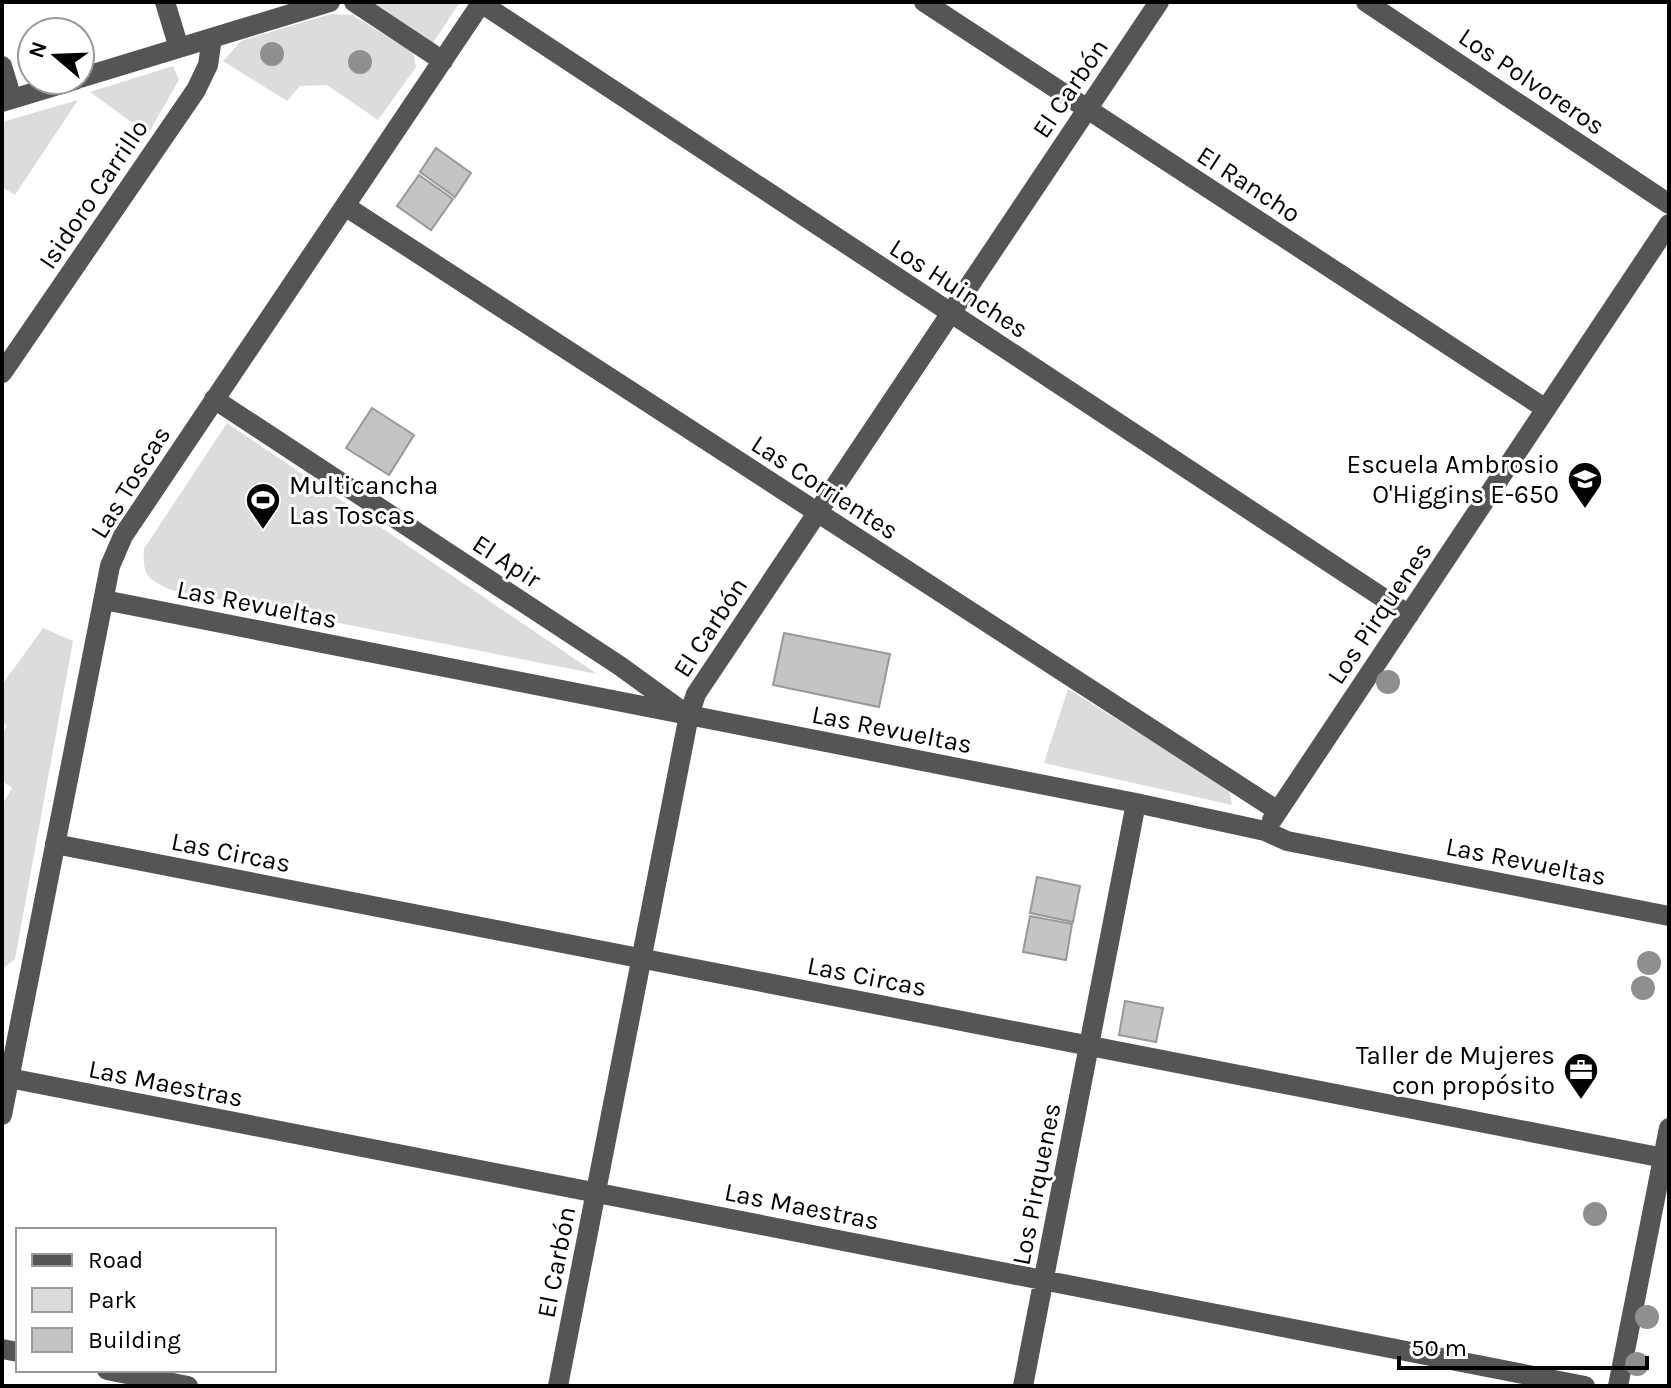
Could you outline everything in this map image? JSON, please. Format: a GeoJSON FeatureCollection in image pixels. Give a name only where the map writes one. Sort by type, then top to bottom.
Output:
{"type":"FeatureCollection","features":[{"type":"Feature","properties":{"kind":"street"},"geometry":{"type":"LineString","coordinates":[[165,2],[179,48]]}},
{"type":"Feature","properties":{"kind":"street"},"geometry":{"type":"LineString","coordinates":[[96,73],[330,2]]}},
{"type":"Feature","properties":{"kind":"street"},"geometry":{"type":"LineString","coordinates":[[354,2],[443,61]]}},
{"type":"Feature","properties":{"kind":"street","name":"El Rancho"},"geometry":{"type":"LineString","coordinates":[[924,2],[1546,409]]}},
{"type":"Feature","properties":{"kind":"street","name":"El Carbón"},"geometry":{"type":"LineString","coordinates":[[558,1386],[689,715],[707,676],[1159,2]]}},
{"type":"Feature","properties":{"kind":"street","name":"Los Polvoreros"},"geometry":{"type":"LineString","coordinates":[[1366,2],[1669,204]]}},
{"type":"Feature","properties":{"kind":"street","name":"Las Toscas"},"geometry":{"type":"LineString","coordinates":[[2,1115],[9,1078],[9,1048],[55,844],[110,566],[123,536],[482,3]]}},
{"type":"Feature","properties":{"kind":"street","name":"Los Huinches"},"geometry":{"type":"LineString","coordinates":[[482,3],[1409,615]]}},
{"type":"Feature","properties":{"kind":"street","name":"Isidoro Carrillo"},"geometry":{"type":"LineString","coordinates":[[2,373],[196,90],[208,65],[212,38]]}},
{"type":"Feature","properties":{"kind":"street"},"geometry":{"type":"LineString","coordinates":[[2,66],[7,101]]}},
{"type":"Feature","properties":{"kind":"street","name":"Las Corrientes"},"geometry":{"type":"LineString","coordinates":[[345,206],[1278,811]]}},
{"type":"Feature","properties":{"kind":"street","name":"Los Pirquenes"},"geometry":{"type":"LineString","coordinates":[[1265,831],[1669,224]]}},
{"type":"Feature","properties":{"kind":"street","name":"El Apir"},"geometry":{"type":"LineString","coordinates":[[214,399],[620,666],[689,715]]}},
{"type":"Feature","properties":{"kind":"street","name":"Las Revueltas"},"geometry":{"type":"LineString","coordinates":[[104,600],[1136,803],[1265,831],[1287,841],[1669,916]]}},
{"type":"Feature","properties":{"kind":"street","name":"Los Pirquenes"},"geometry":{"type":"LineString","coordinates":[[1023,1386],[1136,803]]}},
{"type":"Feature","properties":{"kind":"street","name":"Las Circas"},"geometry":{"type":"LineString","coordinates":[[55,844],[1666,1159]]}},
{"type":"Feature","properties":{"kind":"street"},"geometry":{"type":"LineString","coordinates":[[2,1023],[9,1048]]}},
{"type":"Feature","properties":{"kind":"street","name":"Las Maestras"},"geometry":{"type":"LineString","coordinates":[[9,1078],[1585,1386]]}},
{"type":"Feature","properties":{"kind":"street"},"geometry":{"type":"LineString","coordinates":[[1618,1386],[1666,1159],[1669,1128]]}},
{"type":"Feature","properties":{"kind":"street"},"geometry":{"type":"LineString","coordinates":[[117,1372],[188,1386]]}},
{"type":"Feature","properties":{"kind":"green space"},"geometry":{"type":"Polygon","coordinates":[[[372,2],[460,2],[433,43],[372,2]]]}},
{"type":"Feature","properties":{"kind":"green space"},"geometry":{"type":"Polygon","coordinates":[[[331,14],[352,15],[413,52],[416,67],[378,120],[327,85],[300,86],[287,101],[223,61],[241,41],[331,14]]]}},
{"type":"Feature","properties":{"kind":"green space"},"geometry":{"type":"Polygon","coordinates":[[[173,66],[179,80],[148,134],[96,96],[96,90],[173,66]]]}},
{"type":"Feature","properties":{"kind":"green space"},"geometry":{"type":"Polygon","coordinates":[[[78,100],[15,195],[2,187],[2,122],[78,100]]]}},
{"type":"Feature","properties":{"kind":"green space"},"geometry":{"type":"Polygon","coordinates":[[[227,423],[597,674],[171,590],[157,583],[146,571],[144,549],[227,423]]]}},
{"type":"Feature","properties":{"kind":"green space"},"geometry":{"type":"Polygon","coordinates":[[[43,628],[73,641],[15,959],[2,969],[2,805],[12,788],[2,781],[2,734],[7,726],[2,722],[2,685],[43,628]]]}},
{"type":"Feature","properties":{"kind":"green space"},"geometry":{"type":"Polygon","coordinates":[[[1068,689],[1229,789],[1232,805],[1044,763],[1068,689]]]}},
{"type":"Feature","properties":{"kind":"building"},"geometry":{"type":"Polygon","coordinates":[[[436,148],[471,173],[455,197],[420,172],[436,148]]]}},
{"type":"Feature","properties":{"kind":"building"},"geometry":{"type":"Polygon","coordinates":[[[419,175],[453,199],[431,230],[397,206],[419,175]]]}},
{"type":"Feature","properties":{"kind":"building"},"geometry":{"type":"Polygon","coordinates":[[[372,408],[414,435],[389,475],[346,448],[372,408]]]}},
{"type":"Feature","properties":{"kind":"building"},"geometry":{"type":"Polygon","coordinates":[[[784,633],[890,654],[879,707],[773,685],[784,633]]]}},
{"type":"Feature","properties":{"kind":"building"},"geometry":{"type":"Polygon","coordinates":[[[1037,877],[1080,886],[1073,922],[1030,913],[1037,877]]]}},
{"type":"Feature","properties":{"kind":"building"},"geometry":{"type":"Polygon","coordinates":[[[1030,916],[1072,924],[1066,960],[1023,952],[1030,916]]]}},
{"type":"Feature","properties":{"kind":"building"},"geometry":{"type":"Polygon","coordinates":[[[1125,1001],[1163,1008],[1156,1042],[1119,1035],[1125,1001]]]}},
{"type":"Feature","properties":{"kind":"place","name":"Escuela Ambrosio O'Higgins E-650"},"geometry":{"type":"Point","coordinates":[1585,510]}},
{"type":"Feature","properties":{"kind":"place","name":"Multicancha Las Toscas"},"geometry":{"type":"Point","coordinates":[263,531]}},
{"type":"Feature","properties":{"kind":"place","name":"Taller de Mujeres con propósito"},"geometry":{"type":"Point","coordinates":[1581,1101]}}]}
